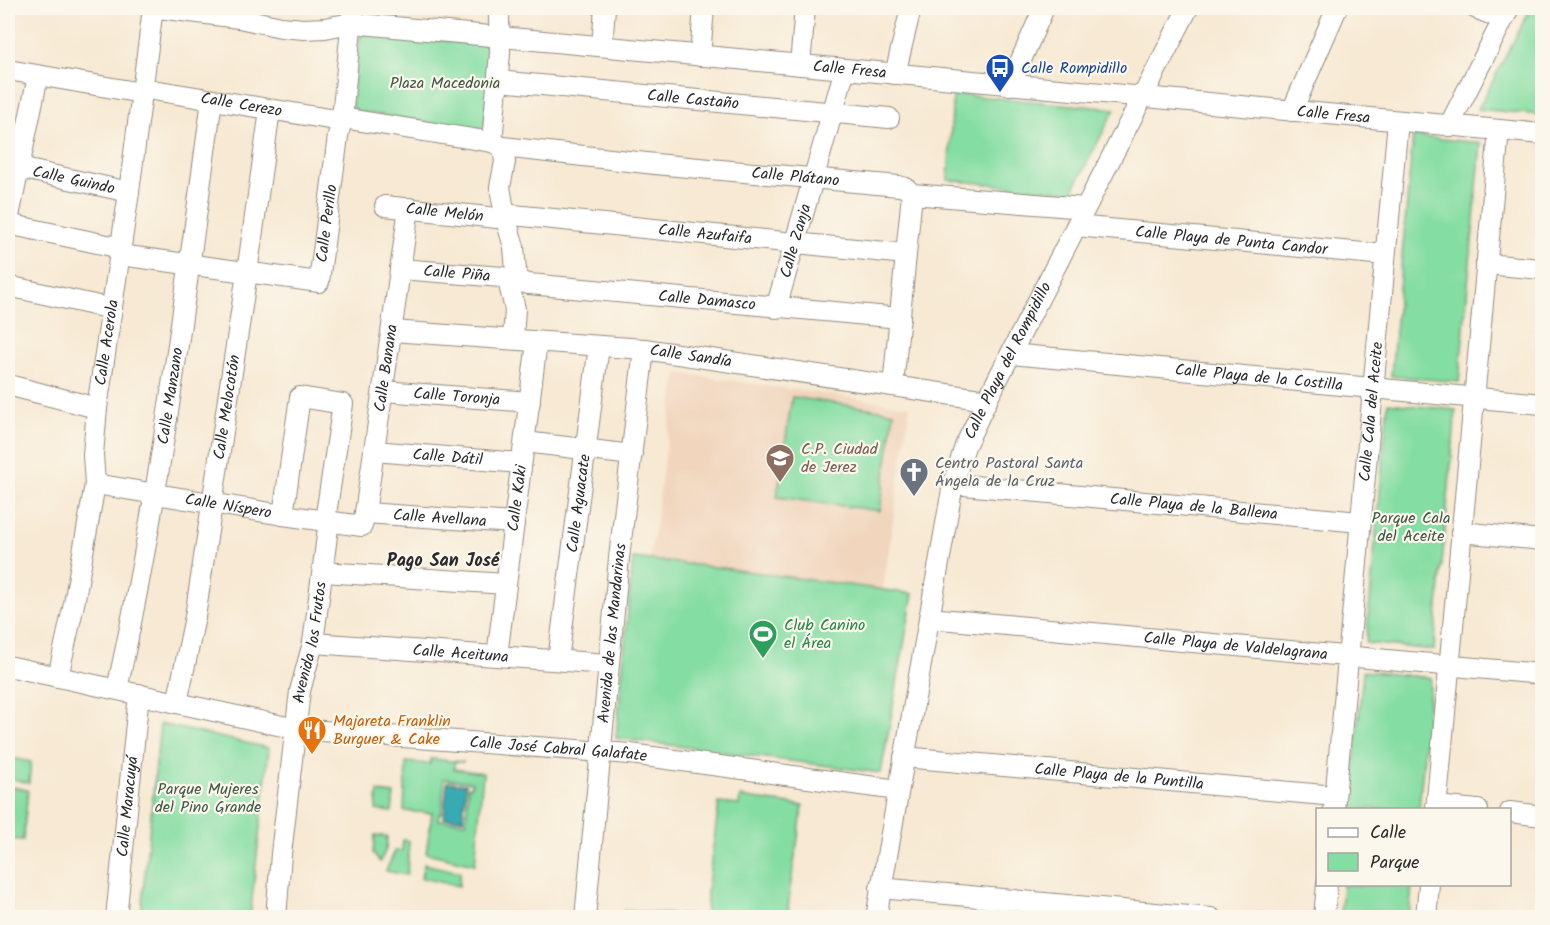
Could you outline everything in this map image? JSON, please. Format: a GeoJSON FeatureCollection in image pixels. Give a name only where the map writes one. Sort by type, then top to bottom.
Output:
{"type":"FeatureCollection","features":[{"type":"Feature","properties":{"kind":"street","name":"Calle Acerola"},"geometry":{"type":"LineString","coordinates":[[58,677],[96,484],[93,455],[97,408],[153,8]]}},
{"type":"Feature","properties":{"kind":"street","name":"Calle Fresa"},"geometry":{"type":"LineString","coordinates":[[158,8],[241,13],[280,27],[304,29],[325,28],[352,15],[500,36],[1542,134]]}},
{"type":"Feature","properties":{"kind":"street"},"geometry":{"type":"LineString","coordinates":[[500,8],[498,145],[505,162],[500,187],[514,247],[516,271],[510,289],[515,309],[513,339]]}},
{"type":"Feature","properties":{"kind":"street"},"geometry":{"type":"LineString","coordinates":[[602,46],[605,8]]}},
{"type":"Feature","properties":{"kind":"street"},"geometry":{"type":"LineString","coordinates":[[700,56],[704,8]]}},
{"type":"Feature","properties":{"kind":"street"},"geometry":{"type":"LineString","coordinates":[[800,65],[805,8]]}},
{"type":"Feature","properties":{"kind":"street"},"geometry":{"type":"LineString","coordinates":[[894,74],[911,8]]}},
{"type":"Feature","properties":{"kind":"street"},"geometry":{"type":"LineString","coordinates":[[1010,85],[1044,8]]}},
{"type":"Feature","properties":{"kind":"street","name":"Calle Playa del Rompidillo"},"geometry":{"type":"LineString","coordinates":[[876,918],[953,484],[965,446],[1188,8]]}},
{"type":"Feature","properties":{"kind":"street"},"geometry":{"type":"LineString","coordinates":[[1292,111],[1337,8]]}},
{"type":"Feature","properties":{"kind":"street"},"geometry":{"type":"LineString","coordinates":[[1449,126],[1506,13],[1475,8]]}},
{"type":"Feature","properties":{"kind":"street"},"geometry":{"type":"LineString","coordinates":[[352,15],[342,118],[498,145]]}},
{"type":"Feature","properties":{"kind":"street","name":"Calle Zanja"},"geometry":{"type":"LineString","coordinates":[[776,308],[845,69]]}},
{"type":"Feature","properties":{"kind":"street","name":"Calle Cerezo"},"geometry":{"type":"LineString","coordinates":[[8,70],[136,92],[147,88],[270,110],[329,119],[342,118]]}},
{"type":"Feature","properties":{"kind":"street"},"geometry":{"type":"LineString","coordinates":[[8,222],[38,76]]}},
{"type":"Feature","properties":{"kind":"street","name":"Calle Castaño"},"geometry":{"type":"LineString","coordinates":[[498,81],[889,118]]}},
{"type":"Feature","properties":{"kind":"street","name":"Calle Manzano"},"geometry":{"type":"LineString","coordinates":[[117,689],[136,603],[154,493],[212,100]]}},
{"type":"Feature","properties":{"kind":"street","name":"Calle Melocotón"},"geometry":{"type":"LineString","coordinates":[[177,703],[195,617],[213,503],[270,110]]}},
{"type":"Feature","properties":{"kind":"street","name":"Calle Perillo"},"geometry":{"type":"LineString","coordinates":[[8,222],[120,252],[318,282],[342,118]]}},
{"type":"Feature","properties":{"kind":"street","name":"Calle Cala del Aceite"},"geometry":{"type":"LineString","coordinates":[[1334,803],[1398,121]]}},
{"type":"Feature","properties":{"kind":"street"},"geometry":{"type":"LineString","coordinates":[[1436,808],[1499,130]]}},
{"type":"Feature","properties":{"kind":"street","name":"Calle Plátano"},"geometry":{"type":"LineString","coordinates":[[498,145],[655,164],[899,186],[906,188],[912,194],[1086,208]]}},
{"type":"Feature","properties":{"kind":"street","name":"Calle Guindo"},"geometry":{"type":"LineString","coordinates":[[19,168],[129,192]]}},
{"type":"Feature","properties":{"kind":"street"},"geometry":{"type":"LineString","coordinates":[[893,386],[912,194]]}},
{"type":"Feature","properties":{"kind":"street","name":"Calle Melón"},"geometry":{"type":"LineString","coordinates":[[385,206],[497,218],[505,216]]}},
{"type":"Feature","properties":{"kind":"street","name":"Calle Banana"},"geometry":{"type":"LineString","coordinates":[[364,520],[409,208]]}},
{"type":"Feature","properties":{"kind":"street","name":"Calle Azufaifa"},"geometry":{"type":"LineString","coordinates":[[505,216],[906,254]]}},
{"type":"Feature","properties":{"kind":"street","name":"Calle Playa de Punta Candor"},"geometry":{"type":"LineString","coordinates":[[1076,226],[1385,255]]}},
{"type":"Feature","properties":{"kind":"street"},"geometry":{"type":"LineString","coordinates":[[1486,264],[1542,269]]}},
{"type":"Feature","properties":{"kind":"street","name":"Calle Piña"},"geometry":{"type":"LineString","coordinates":[[400,269],[502,277],[513,280]]}},
{"type":"Feature","properties":{"kind":"street","name":"Calle Damasco"},"geometry":{"type":"LineString","coordinates":[[513,280],[529,284],[900,318]]}},
{"type":"Feature","properties":{"kind":"street"},"geometry":{"type":"LineString","coordinates":[[8,286],[112,309]]}},
{"type":"Feature","properties":{"kind":"street","name":"Calle Sandía"},"geometry":{"type":"LineString","coordinates":[[392,331],[644,349],[987,400]]}},
{"type":"Feature","properties":{"kind":"street","name":"Calle Kaki"},"geometry":{"type":"LineString","coordinates":[[497,656],[537,342]]}},
{"type":"Feature","properties":{"kind":"street","name":"Calle Aguacate"},"geometry":{"type":"LineString","coordinates":[[558,660],[599,346]]}},
{"type":"Feature","properties":{"kind":"street","name":"Avenida de las Mandarinas"},"geometry":{"type":"LineString","coordinates":[[585,918],[608,664],[644,349]]}},
{"type":"Feature","properties":{"kind":"street","name":"Calle Playa de la Costilla"},"geometry":{"type":"LineString","coordinates":[[1011,354],[1542,404]]}},
{"type":"Feature","properties":{"kind":"street"},"geometry":{"type":"LineString","coordinates":[[8,385],[97,408]]}},
{"type":"Feature","properties":{"kind":"street","name":"Calle Toronja"},"geometry":{"type":"LineString","coordinates":[[383,391],[530,402]]}},
{"type":"Feature","properties":{"kind":"street","name":"Avenida los Frutos"},"geometry":{"type":"LineString","coordinates":[[276,918],[300,691],[314,643],[328,528],[326,514],[343,404],[300,397],[283,515]]}},
{"type":"Feature","properties":{"kind":"street"},"geometry":{"type":"LineString","coordinates":[[525,442],[632,455]]}},
{"type":"Feature","properties":{"kind":"street","name":"Calle Dátil"},"geometry":{"type":"LineString","coordinates":[[374,451],[522,463]]}},
{"type":"Feature","properties":{"kind":"street","name":"Calle Níspero"},"geometry":{"type":"LineString","coordinates":[[96,484],[327,522],[364,520]]}},
{"type":"Feature","properties":{"kind":"street","name":"Calle Playa de la Ballena"},"geometry":{"type":"LineString","coordinates":[[953,484],[1360,522]]}},
{"type":"Feature","properties":{"kind":"street","name":"Calle Avellana"},"geometry":{"type":"LineString","coordinates":[[364,520],[514,523]]}},
{"type":"Feature","properties":{"kind":"street"},"geometry":{"type":"LineString","coordinates":[[1461,532],[1542,540]]}},
{"type":"Feature","properties":{"kind":"street"},"geometry":{"type":"LineString","coordinates":[[323,572],[506,584]]}},
{"type":"Feature","properties":{"kind":"street","name":"Calle Playa de Valdelagrana"},"geometry":{"type":"LineString","coordinates":[[929,618],[1542,674]]}},
{"type":"Feature","properties":{"kind":"street","name":"Calle Aceituna"},"geometry":{"type":"LineString","coordinates":[[314,643],[608,664]]}},
{"type":"Feature","properties":{"kind":"street","name":"Calle José Cabral Galafate"},"geometry":{"type":"LineString","coordinates":[[8,666],[296,729],[630,754],[898,790]]}},
{"type":"Feature","properties":{"kind":"street","name":"Calle Maracuyá"},"geometry":{"type":"LineString","coordinates":[[116,918],[139,694]]}},
{"type":"Feature","properties":{"kind":"street","name":"Calle Playa de la Puntilla"},"geometry":{"type":"LineString","coordinates":[[904,757],[1334,803]]}},
{"type":"Feature","properties":{"kind":"street"},"geometry":{"type":"LineString","coordinates":[[1511,812],[1542,816]]}},
{"type":"Feature","properties":{"kind":"street"},"geometry":{"type":"LineString","coordinates":[[1324,918],[1327,886]]}},
{"type":"Feature","properties":{"kind":"street"},"geometry":{"type":"LineString","coordinates":[[1426,918],[1429,886]]}},
{"type":"Feature","properties":{"kind":"street"},"geometry":{"type":"LineString","coordinates":[[880,888],[1210,918]]}},
{"type":"Feature","properties":{"kind":"shaded area","name":"C.P. Ciudad de Jerez"},"geometry":{"type":"Polygon","coordinates":[[[677,373],[910,406],[883,590],[650,559],[677,373]]]}},
{"type":"Feature","properties":{"kind":"green space"},"geometry":{"type":"Polygon","coordinates":[[[1531,8],[1542,8],[1542,115],[1478,109],[1531,8]]]}},
{"type":"Feature","properties":{"kind":"green space","name":"Plaza Macedonia"},"geometry":{"type":"Polygon","coordinates":[[[365,33],[484,44],[491,51],[485,124],[482,128],[477,131],[356,111],[351,104],[360,37],[365,33]]]}},
{"type":"Feature","properties":{"kind":"green space"},"geometry":{"type":"Polygon","coordinates":[[[953,94],[1115,109],[1072,192],[948,180],[953,94]]]}},
{"type":"Feature","properties":{"kind":"green space"},"geometry":{"type":"Polygon","coordinates":[[[1413,136],[1481,143],[1459,382],[1391,376],[1413,136]]]}},
{"type":"Feature","properties":{"kind":"green space"},"geometry":{"type":"Polygon","coordinates":[[[792,397],[894,412],[880,511],[777,497],[792,397]]]}},
{"type":"Feature","properties":{"kind":"green space","name":"Parque Cala del Aceite"},"geometry":{"type":"Polygon","coordinates":[[[1388,403],[1456,410],[1434,650],[1366,643],[1388,403]]]}},
{"type":"Feature","properties":{"kind":"green space","name":"Club Canino el Área"},"geometry":{"type":"Polygon","coordinates":[[[633,558],[913,594],[881,773],[616,738],[633,558]]]}},
{"type":"Feature","properties":{"kind":"green space"},"geometry":{"type":"Polygon","coordinates":[[[1363,671],[1431,678],[1419,808],[1350,808],[1363,671]]]}},
{"type":"Feature","properties":{"kind":"green space","name":"Parque Mujeres del Pino Grande"},"geometry":{"type":"Polygon","coordinates":[[[160,724],[269,748],[250,917],[141,913],[160,724]]]}},
{"type":"Feature","properties":{"kind":"green space"},"geometry":{"type":"Polygon","coordinates":[[[8,757],[31,762],[29,783],[8,778],[8,757]]]}},
{"type":"Feature","properties":{"kind":"green space"},"geometry":{"type":"Polygon","coordinates":[[[431,759],[464,762],[454,762],[454,769],[483,773],[475,864],[426,853],[432,813],[404,811],[406,762],[430,764],[431,759]],[[444,779],[442,814],[439,814],[438,820],[466,822],[468,787],[471,787],[472,782],[444,779]]]}},
{"type":"Feature","properties":{"kind":"green space"},"geometry":{"type":"Polygon","coordinates":[[[8,786],[28,790],[23,840],[8,839],[8,786]]]}},
{"type":"Feature","properties":{"kind":"green space"},"geometry":{"type":"Polygon","coordinates":[[[378,792],[394,794],[392,812],[376,810],[378,792]]]}},
{"type":"Feature","properties":{"kind":"green space"},"geometry":{"type":"Polygon","coordinates":[[[740,797],[803,806],[789,895],[788,917],[706,917],[707,892],[719,803],[739,805],[740,797]]]}},
{"type":"Feature","properties":{"kind":"green space"},"geometry":{"type":"Polygon","coordinates":[[[375,835],[387,837],[386,849],[380,862],[373,853],[375,835]]]}},
{"type":"Feature","properties":{"kind":"green space"},"geometry":{"type":"Polygon","coordinates":[[[403,840],[409,841],[407,875],[386,871],[395,851],[402,851],[403,840]]]}},
{"type":"Feature","properties":{"kind":"green space"},"geometry":{"type":"Polygon","coordinates":[[[424,864],[460,872],[459,886],[421,878],[424,864]]]}},
{"type":"Feature","properties":{"kind":"green space"},"geometry":{"type":"Polygon","coordinates":[[[1343,886],[1412,886],[1409,917],[1340,917],[1343,886]]]}},
{"type":"Feature","properties":{"kind":"green space"},"geometry":{"type":"Polygon","coordinates":[[[624,911],[695,916],[695,917],[623,917],[624,911]]]}},
{"type":"Feature","properties":{"kind":"water"},"geometry":{"type":"Polygon","coordinates":[[[447,782],[466,784],[463,819],[444,818],[447,782]]]}},
{"type":"Feature","properties":{"kind":"place","name":"Calle Rompidillo"},"geometry":{"type":"Point","coordinates":[1000,94]}},
{"type":"Feature","properties":{"kind":"place","name":"C.P. Ciudad de Jerez"},"geometry":{"type":"Point","coordinates":[780,484]}},
{"type":"Feature","properties":{"kind":"place","name":"Centro Pastoral Santa Ángela de la Cruz"},"geometry":{"type":"Point","coordinates":[914,498]}},
{"type":"Feature","properties":{"kind":"place","name":"Club Canino el Área"},"geometry":{"type":"Point","coordinates":[763,660]}},
{"type":"Feature","properties":{"kind":"place","name":"Majareta Franklin Burguer & Cake"},"geometry":{"type":"Point","coordinates":[312,756]}},
{"type":"Feature","properties":{"kind":"district","name":"Pago San José"},"geometry":{"type":"Point","coordinates":[443,561]}}]}
